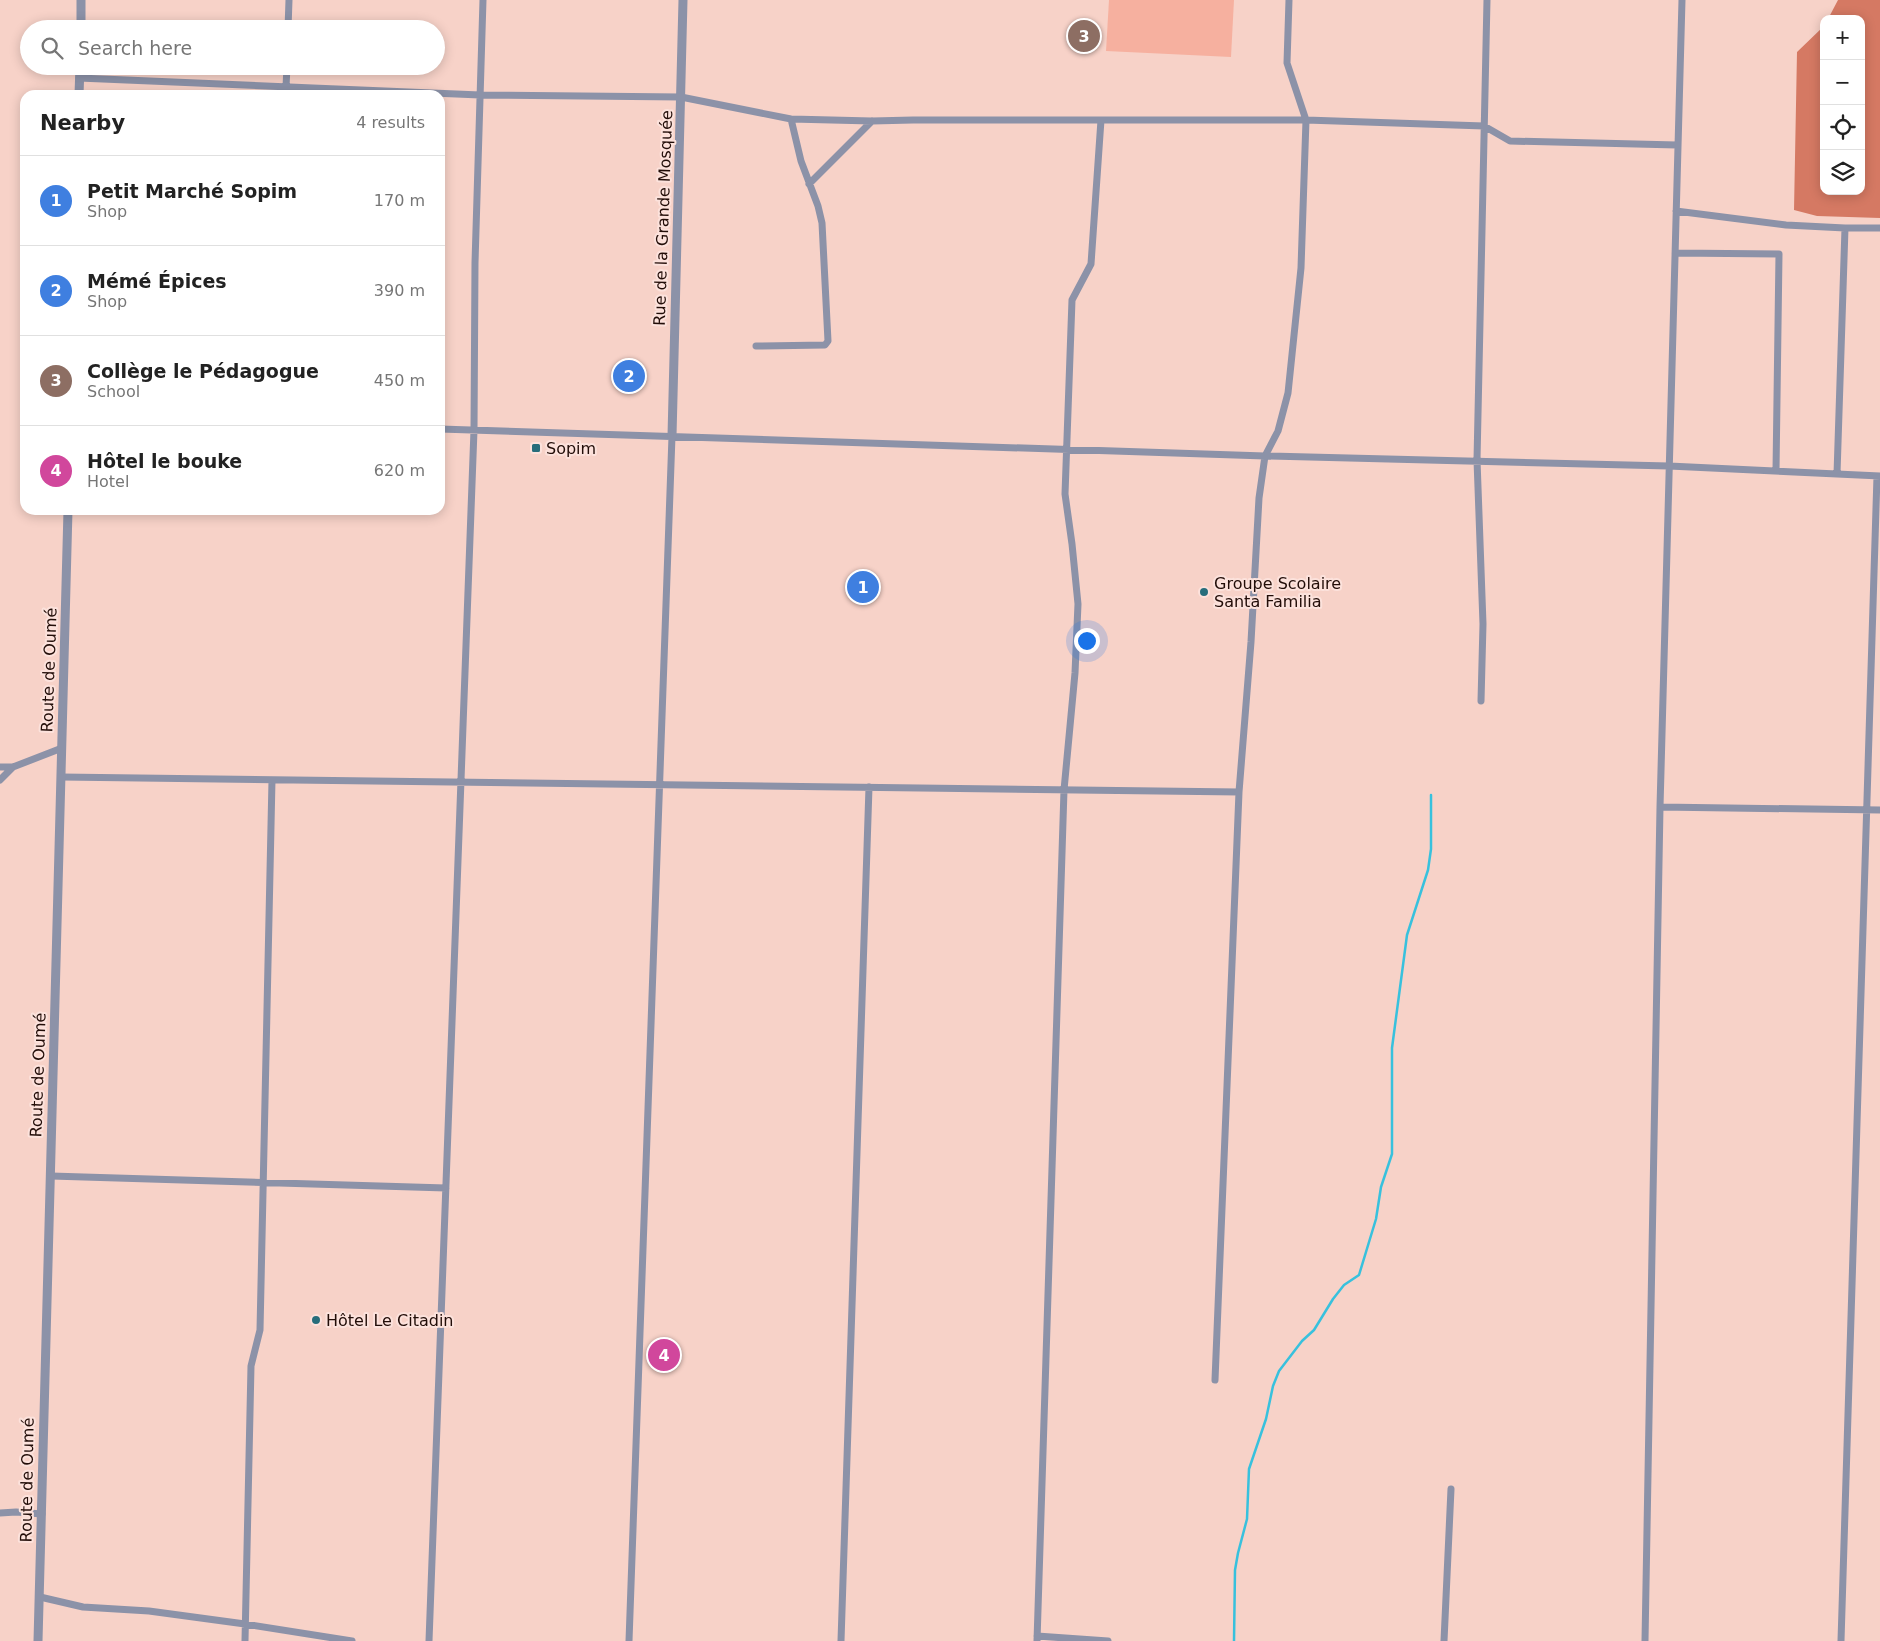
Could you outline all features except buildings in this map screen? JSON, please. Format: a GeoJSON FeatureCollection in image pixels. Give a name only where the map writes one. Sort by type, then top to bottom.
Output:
{"type":"FeatureCollection","features":[{"type":"Feature","properties":{"kind":"street"},"geometry":{"type":"LineString","coordinates":[[81,0],[81,20]]}},
{"type":"Feature","properties":{"kind":"street"},"geometry":{"type":"LineString","coordinates":[[288,20],[289,0]]}},
{"type":"Feature","properties":{"kind":"street"},"geometry":{"type":"LineString","coordinates":[[429,1641],[474,430],[483,0]]}},
{"type":"Feature","properties":{"kind":"street","name":"Rue de la Grande Mosquée"},"geometry":{"type":"LineString","coordinates":[[672,436],[683,0]]}},
{"type":"Feature","properties":{"kind":"street"},"geometry":{"type":"LineString","coordinates":[[1215,1380],[1239,792],[1251,642],[1259,498],[1265,456],[1278,430],[1288,393],[1301,268],[1306,120],[1287,63],[1289,0]]}},
{"type":"Feature","properties":{"kind":"street"},"geometry":{"type":"LineString","coordinates":[[1481,702],[1483,624],[1477,460],[1487,0]]}},
{"type":"Feature","properties":{"kind":"street"},"geometry":{"type":"LineString","coordinates":[[1645,1641],[1660,806],[1682,0]]}},
{"type":"Feature","properties":{"kind":"street"},"geometry":{"type":"LineString","coordinates":[[79,75],[79,90]]}},
{"type":"Feature","properties":{"kind":"street"},"geometry":{"type":"LineString","coordinates":[[286,87],[287,75]]}},
{"type":"Feature","properties":{"kind":"street"},"geometry":{"type":"LineString","coordinates":[[79,78],[359,90]]}},
{"type":"Feature","properties":{"kind":"street"},"geometry":{"type":"LineString","coordinates":[[445,94],[681,97],[791,118],[872,121],[1306,120],[1484,126],[1510,141],[1677,145]]}},
{"type":"Feature","properties":{"kind":"street"},"geometry":{"type":"LineString","coordinates":[[756,346],[825,345],[828,341],[822,223],[818,206],[801,161],[791,118]]}},
{"type":"Feature","properties":{"kind":"street"},"geometry":{"type":"LineString","coordinates":[[1101,120],[1091,264],[1072,300],[1065,494],[1078,604],[1075,673],[1064,790],[1051,1150],[1037,1639],[1108,1641]]}},
{"type":"Feature","properties":{"kind":"street"},"geometry":{"type":"LineString","coordinates":[[809,184],[872,121]]}},
{"type":"Feature","properties":{"kind":"street"},"geometry":{"type":"LineString","coordinates":[[1676,211],[1786,225],[1880,228]]}},
{"type":"Feature","properties":{"kind":"street"},"geometry":{"type":"LineString","coordinates":[[1837,474],[1846,228]]}},
{"type":"Feature","properties":{"kind":"street"},"geometry":{"type":"LineString","coordinates":[[1675,254],[1779,254],[1776,471]]}},
{"type":"Feature","properties":{"kind":"street"},"geometry":{"type":"LineString","coordinates":[[445,429],[1265,456],[1669,466],[1878,476],[1840,1641]]}},
{"type":"Feature","properties":{"kind":"street"},"geometry":{"type":"LineString","coordinates":[[629,1641],[672,436]]}},
{"type":"Feature","properties":{"kind":"street","name":"Route de Oumé"},"geometry":{"type":"LineString","coordinates":[[38,1641],[68,515]]}},
{"type":"Feature","properties":{"kind":"street"},"geometry":{"type":"LineString","coordinates":[[0,767],[13,767],[62,748]]}},
{"type":"Feature","properties":{"kind":"street"},"geometry":{"type":"LineString","coordinates":[[0,780],[13,767]]}},
{"type":"Feature","properties":{"kind":"street"},"geometry":{"type":"LineString","coordinates":[[61,777],[1239,792]]}},
{"type":"Feature","properties":{"kind":"street"},"geometry":{"type":"LineString","coordinates":[[245,1641],[251,1366],[260,1330],[272,780]]}},
{"type":"Feature","properties":{"kind":"street"},"geometry":{"type":"LineString","coordinates":[[841,1641],[869,788]]}},
{"type":"Feature","properties":{"kind":"street"},"geometry":{"type":"LineString","coordinates":[[1660,806],[1880,810]]}},
{"type":"Feature","properties":{"kind":"street"},"geometry":{"type":"LineString","coordinates":[[50,1176],[446,1188]]}},
{"type":"Feature","properties":{"kind":"street"},"geometry":{"type":"LineString","coordinates":[[1444,1641],[1451,1489]]}},
{"type":"Feature","properties":{"kind":"street"},"geometry":{"type":"LineString","coordinates":[[0,1513],[42,1514]]}},
{"type":"Feature","properties":{"kind":"street"},"geometry":{"type":"LineString","coordinates":[[40,1597],[83,1607],[149,1611],[352,1641]]}},
{"type":"Feature","properties":{"kind":"shaded area"},"geometry":{"type":"Polygon","coordinates":[[[1109,0],[1234,0],[1231,57],[1106,51],[1109,0]]]}},
{"type":"Feature","properties":{"kind":"shaded area"},"geometry":{"type":"Polygon","coordinates":[[[1838,0],[1880,0],[1880,218],[1817,216],[1794,210],[1797,52],[1820,30],[1820,195],[1865,195],[1865,15],[1830,15],[1838,0]]]}},
{"type":"Feature","properties":{"kind":"waterway"},"geometry":{"type":"LineString","coordinates":[[1234,1641],[1235,1570],[1247,1519],[1249,1469],[1266,1419],[1273,1386],[1279,1371],[1302,1341],[1314,1330],[1333,1299],[1344,1285],[1359,1275],[1376,1219],[1381,1187],[1392,1154],[1392,1048],[1407,935],[1428,870],[1431,849],[1431,795]]}},
{"type":"Feature","properties":{"kind":"place","name":"Collège le Pédagogue"},"geometry":{"type":"Point","coordinates":[1084,36]}},
{"type":"Feature","properties":{"kind":"place","name":"Mémé Épices"},"geometry":{"type":"Point","coordinates":[629,376]}},
{"type":"Feature","properties":{"kind":"place","name":"Sopim"},"geometry":{"type":"Point","coordinates":[536,448]}},
{"type":"Feature","properties":{"kind":"place","name":"Petit Marché Sopim"},"geometry":{"type":"Point","coordinates":[863,587]}},
{"type":"Feature","properties":{"kind":"place","name":"Groupe Scolaire Santa Familia"},"geometry":{"type":"Point","coordinates":[1204,592]}},
{"type":"Feature","properties":{"kind":"place","name":"Hôtel Le Citadin"},"geometry":{"type":"Point","coordinates":[316,1320]}},
{"type":"Feature","properties":{"kind":"place","name":"Hôtel le bouke"},"geometry":{"type":"Point","coordinates":[664,1355]}}]}
